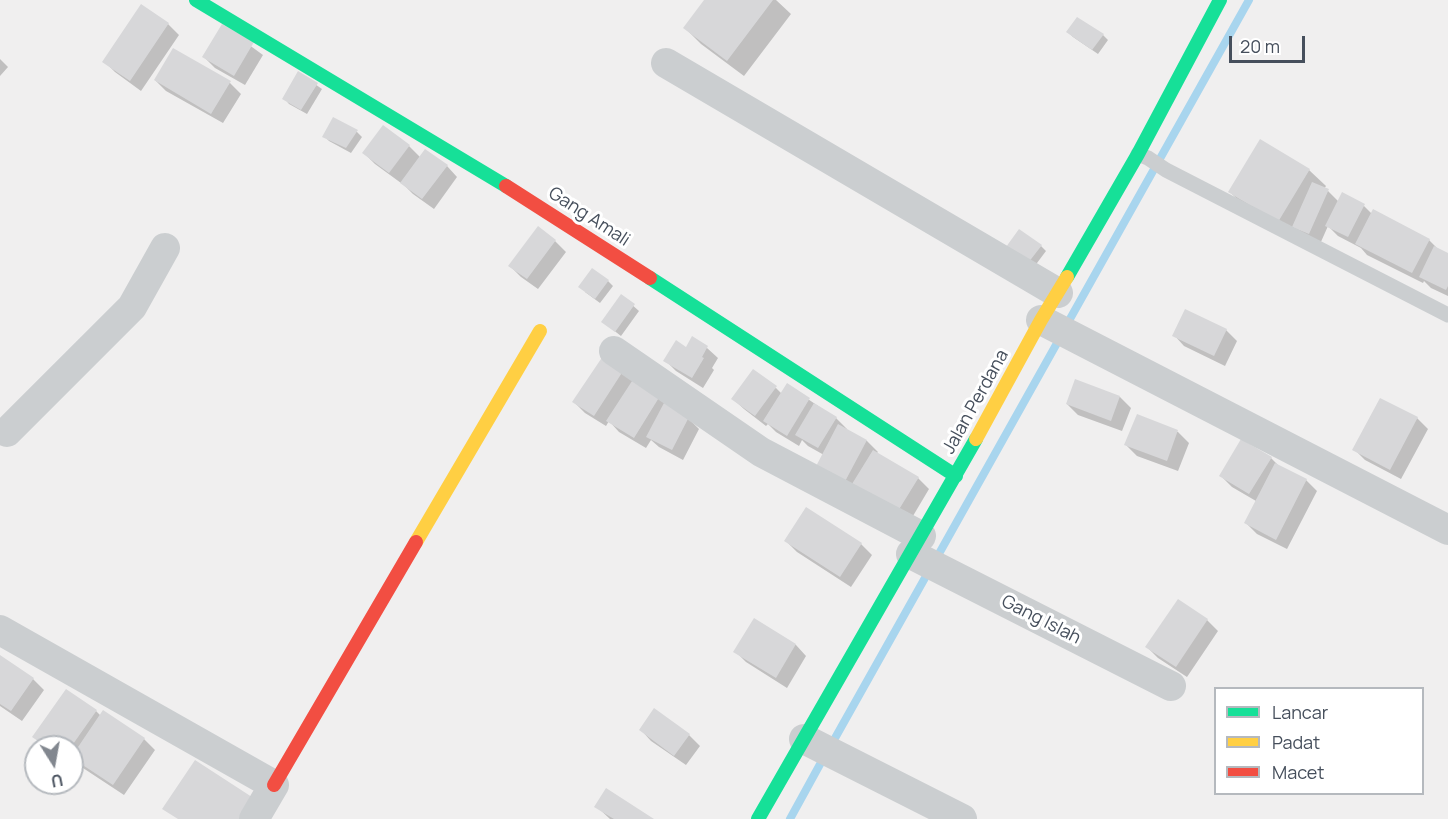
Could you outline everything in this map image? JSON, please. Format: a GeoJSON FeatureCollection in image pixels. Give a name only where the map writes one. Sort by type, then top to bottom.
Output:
{"type":"FeatureCollection","features":[{"type":"Feature","properties":{"kind":"street","name":"Gang Amali"},"geometry":{"type":"LineString","coordinates":[[196,0],[534,203],[956,476]]}},
{"type":"Feature","properties":{"kind":"street","name":"Jalan Perdana"},"geometry":{"type":"LineString","coordinates":[[758,819],[809,741],[916,545],[1046,323],[1058,293],[1143,156],[1220,0]]}},
{"type":"Feature","properties":{"kind":"street"},"geometry":{"type":"LineString","coordinates":[[666,63],[1058,293]]}},
{"type":"Feature","properties":{"kind":"street"},"geometry":{"type":"LineString","coordinates":[[2,437],[132,307],[165,248]]}},
{"type":"Feature","properties":{"kind":"street"},"geometry":{"type":"LineString","coordinates":[[1046,323],[1448,530]]}},
{"type":"Feature","properties":{"kind":"street"},"geometry":{"type":"LineString","coordinates":[[254,819],[540,331]]}},
{"type":"Feature","properties":{"kind":"street","name":"Gang Islah"},"geometry":{"type":"LineString","coordinates":[[614,351],[761,452],[916,545],[1171,686]]}},
{"type":"Feature","properties":{"kind":"street"},"geometry":{"type":"LineString","coordinates":[[0,630],[274,785]]}},
{"type":"Feature","properties":{"kind":"street"},"geometry":{"type":"LineString","coordinates":[[809,741],[962,819]]}},
{"type":"Feature","properties":{"kind":"lane"},"geometry":{"type":"LineString","coordinates":[[1143,156],[1448,315]]}},
{"type":"Feature","properties":{"kind":"building"},"geometry":{"type":"Polygon","coordinates":[[[704,0],[773,0],[727,61],[683,28],[704,0]]]}},
{"type":"Feature","properties":{"kind":"building"},"geometry":{"type":"Polygon","coordinates":[[[141,4],[169,23],[130,81],[102,62],[141,4]]]}},
{"type":"Feature","properties":{"kind":"building"},"geometry":{"type":"Polygon","coordinates":[[[1077,17],[1104,34],[1092,50],[1066,32],[1077,17]]]}},
{"type":"Feature","properties":{"kind":"building"},"geometry":{"type":"Polygon","coordinates":[[[222,24],[254,42],[234,76],[202,57],[222,24]]]}},
{"type":"Feature","properties":{"kind":"building"},"geometry":{"type":"Polygon","coordinates":[[[173,48],[231,81],[211,114],[154,80],[173,48]]]}},
{"type":"Feature","properties":{"kind":"building"},"geometry":{"type":"Polygon","coordinates":[[[298,71],[318,83],[301,110],[282,99],[298,71]]]}},
{"type":"Feature","properties":{"kind":"building"},"geometry":{"type":"Polygon","coordinates":[[[333,117],[358,130],[346,148],[322,137],[333,117]]]}},
{"type":"Feature","properties":{"kind":"building"},"geometry":{"type":"Polygon","coordinates":[[[383,125],[410,145],[389,173],[362,153],[383,125]]]}},
{"type":"Feature","properties":{"kind":"building"},"geometry":{"type":"Polygon","coordinates":[[[1260,139],[1310,169],[1278,222],[1228,192],[1260,139]]]}},
{"type":"Feature","properties":{"kind":"building"},"geometry":{"type":"Polygon","coordinates":[[[425,149],[448,165],[422,199],[400,183],[425,149]]]}},
{"type":"Feature","properties":{"kind":"building"},"geometry":{"type":"Polygon","coordinates":[[[1312,182],[1329,189],[1309,234],[1292,227],[1312,182]]]}},
{"type":"Feature","properties":{"kind":"building"},"geometry":{"type":"Polygon","coordinates":[[[1342,192],[1365,204],[1348,237],[1325,226],[1342,192]]]}},
{"type":"Feature","properties":{"kind":"building"},"geometry":{"type":"Polygon","coordinates":[[[1373,209],[1430,239],[1412,273],[1355,244],[1373,209]]]}},
{"type":"Feature","properties":{"kind":"building"},"geometry":{"type":"Polygon","coordinates":[[[538,226],[556,240],[527,279],[508,266],[538,226]]]}},
{"type":"Feature","properties":{"kind":"building"},"geometry":{"type":"Polygon","coordinates":[[[1019,229],[1042,245],[1028,263],[1006,247],[1019,229]]]}},
{"type":"Feature","properties":{"kind":"building"},"geometry":{"type":"Polygon","coordinates":[[[1434,246],[1448,253],[1446,290],[1419,277],[1434,246]]]}},
{"type":"Feature","properties":{"kind":"building"},"geometry":{"type":"Polygon","coordinates":[[[592,268],[609,280],[595,299],[578,287],[592,268]]]}},
{"type":"Feature","properties":{"kind":"building"},"geometry":{"type":"Polygon","coordinates":[[[621,294],[635,304],[615,332],[601,322],[621,294]]]}},
{"type":"Feature","properties":{"kind":"building"},"geometry":{"type":"Polygon","coordinates":[[[1185,309],[1227,329],[1214,356],[1172,336],[1185,309]]]}},
{"type":"Feature","properties":{"kind":"building"},"geometry":{"type":"Polygon","coordinates":[[[692,336],[708,346],[692,378],[663,361],[676,340],[686,347],[692,336]]]}},
{"type":"Feature","properties":{"kind":"building"},"geometry":{"type":"Polygon","coordinates":[[[605,353],[625,368],[594,416],[572,402],[605,353]]]}},
{"type":"Feature","properties":{"kind":"building"},"geometry":{"type":"Polygon","coordinates":[[[753,369],[777,386],[755,416],[731,399],[753,369]]]}},
{"type":"Feature","properties":{"kind":"building"},"geometry":{"type":"Polygon","coordinates":[[[634,378],[660,396],[634,438],[606,421],[634,378]]]}},
{"type":"Feature","properties":{"kind":"building"},"geometry":{"type":"Polygon","coordinates":[[[1075,379],[1120,396],[1111,421],[1066,404],[1075,379]]]}},
{"type":"Feature","properties":{"kind":"building"},"geometry":{"type":"Polygon","coordinates":[[[787,383],[810,398],[787,436],[763,421],[787,383]]]}},
{"type":"Feature","properties":{"kind":"building"},"geometry":{"type":"Polygon","coordinates":[[[1380,398],[1418,417],[1390,470],[1352,450],[1380,398]]]}},
{"type":"Feature","properties":{"kind":"building"},"geometry":{"type":"Polygon","coordinates":[[[664,403],[689,417],[672,450],[646,437],[664,403]]]}},
{"type":"Feature","properties":{"kind":"building"},"geometry":{"type":"Polygon","coordinates":[[[814,403],[837,417],[818,448],[795,435],[814,403]]]}},
{"type":"Feature","properties":{"kind":"building"},"geometry":{"type":"Polygon","coordinates":[[[1137,414],[1178,430],[1167,461],[1124,445],[1137,414]]]}},
{"type":"Feature","properties":{"kind":"building"},"geometry":{"type":"Polygon","coordinates":[[[838,424],[867,440],[841,489],[812,474],[838,424]]]}},
{"type":"Feature","properties":{"kind":"building"},"geometry":{"type":"Polygon","coordinates":[[[1241,439],[1272,457],[1249,494],[1219,476],[1241,439]]]}},
{"type":"Feature","properties":{"kind":"building"},"geometry":{"type":"Polygon","coordinates":[[[873,450],[919,477],[898,511],[852,484],[873,450]]]}},
{"type":"Feature","properties":{"kind":"building"},"geometry":{"type":"Polygon","coordinates":[[[1275,463],[1307,479],[1276,540],[1244,523],[1275,463]]]}},
{"type":"Feature","properties":{"kind":"building"},"geometry":{"type":"Polygon","coordinates":[[[806,507],[862,543],[840,577],[784,541],[806,507]]]}},
{"type":"Feature","properties":{"kind":"building"},"geometry":{"type":"Polygon","coordinates":[[[1178,599],[1208,619],[1176,667],[1145,647],[1178,599]]]}},
{"type":"Feature","properties":{"kind":"building"},"geometry":{"type":"Polygon","coordinates":[[[754,618],[796,644],[776,678],[733,652],[754,618]]]}},
{"type":"Feature","properties":{"kind":"building"},"geometry":{"type":"Polygon","coordinates":[[[0,655],[34,678],[11,711],[0,704],[0,655]]]}},
{"type":"Feature","properties":{"kind":"building"},"geometry":{"type":"Polygon","coordinates":[[[66,689],[97,710],[79,735],[33,735],[66,689]]]}},
{"type":"Feature","properties":{"kind":"building"},"geometry":{"type":"Polygon","coordinates":[[[654,708],[690,734],[674,756],[639,730],[654,708]]]}},
{"type":"Feature","properties":{"kind":"building"},"geometry":{"type":"Polygon","coordinates":[[[103,710],[145,738],[113,785],[84,766],[84,738],[103,710]]]}},
{"type":"Feature","properties":{"kind":"building"},"geometry":{"type":"Polygon","coordinates":[[[195,760],[255,799],[241,819],[178,819],[162,809],[195,760]]]}},
{"type":"Feature","properties":{"kind":"building"},"geometry":{"type":"Polygon","coordinates":[[[606,788],[654,819],[614,819],[594,807],[606,788]]]}},
{"type":"Feature","properties":{"kind":"waterway"},"geometry":{"type":"LineString","coordinates":[[1066,326],[1249,0]]}},
{"type":"Feature","properties":{"kind":"waterway"},"geometry":{"type":"LineString","coordinates":[[936,559],[1061,336]]}},
{"type":"Feature","properties":{"kind":"waterway"},"geometry":{"type":"LineString","coordinates":[[830,747],[930,569]]}},
{"type":"Feature","properties":{"kind":"waterway"},"geometry":{"type":"LineString","coordinates":[[790,819],[824,757]]}},
{"type":"Feature","properties":{"kind":"traffic: fast"},"geometry":{"type":"LineString","coordinates":[[196,0],[506,186]]}},
{"type":"Feature","properties":{"kind":"traffic: fast"},"geometry":{"type":"LineString","coordinates":[[1067,277],[1138,154],[1220,0]]}},
{"type":"Feature","properties":{"kind":"traffic: fast"},"geometry":{"type":"LineString","coordinates":[[650,278],[956,476]]}},
{"type":"Feature","properties":{"kind":"traffic: fast"},"geometry":{"type":"LineString","coordinates":[[758,819],[976,439]]}},
{"type":"Feature","properties":{"kind":"traffic: slow"},"geometry":{"type":"LineString","coordinates":[[976,439],[1067,277]]}},
{"type":"Feature","properties":{"kind":"traffic: slow"},"geometry":{"type":"LineString","coordinates":[[416,542],[540,331]]}},
{"type":"Feature","properties":{"kind":"traffic: jam"},"geometry":{"type":"LineString","coordinates":[[506,186],[650,278]]}},
{"type":"Feature","properties":{"kind":"traffic: jam"},"geometry":{"type":"LineString","coordinates":[[274,785],[416,542]]}}]}
